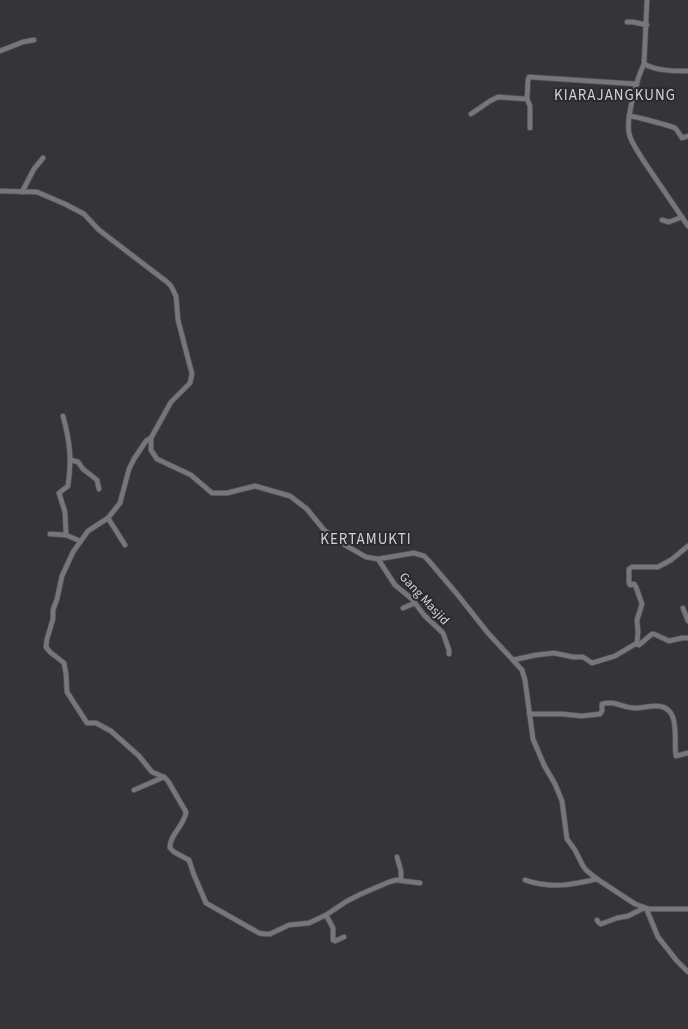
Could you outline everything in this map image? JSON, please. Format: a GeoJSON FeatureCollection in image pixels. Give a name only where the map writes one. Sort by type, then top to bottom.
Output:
{"type":"FeatureCollection","features":[{"type":"Feature","properties":{"kind":"street"},"geometry":{"type":"LineString","coordinates":[[647,0],[644,64],[629,116],[628,131],[631,141],[664,193],[688,226]]}},
{"type":"Feature","properties":{"kind":"street"},"geometry":{"type":"LineString","coordinates":[[627,22],[647,25]]}},
{"type":"Feature","properties":{"kind":"street"},"geometry":{"type":"LineString","coordinates":[[0,51],[23,42],[34,40]]}},
{"type":"Feature","properties":{"kind":"street"},"geometry":{"type":"LineString","coordinates":[[644,64],[655,68],[673,71],[688,71]]}},
{"type":"Feature","properties":{"kind":"street"},"geometry":{"type":"LineString","coordinates":[[530,128],[528,79],[530,77],[637,84]]}},
{"type":"Feature","properties":{"kind":"street"},"geometry":{"type":"LineString","coordinates":[[471,114],[495,98],[528,99]]}},
{"type":"Feature","properties":{"kind":"street"},"geometry":{"type":"LineString","coordinates":[[629,116],[671,126],[682,138],[688,136]]}},
{"type":"Feature","properties":{"kind":"street"},"geometry":{"type":"LineString","coordinates":[[22,192],[34,169],[43,158]]}},
{"type":"Feature","properties":{"kind":"street"},"geometry":{"type":"LineString","coordinates":[[0,191],[34,191],[84,214],[99,230],[167,282],[174,290],[178,320],[191,370],[191,378],[186,387],[171,402],[151,438],[151,450],[157,459],[191,475],[212,492],[227,493],[255,486],[290,496],[307,509],[324,530],[345,545],[366,557],[378,559],[414,553],[424,556],[488,633],[522,670],[524,674],[532,735],[535,746],[555,784],[562,801],[567,839],[586,870],[635,904],[645,908],[688,910]]}},
{"type":"Feature","properties":{"kind":"street"},"geometry":{"type":"LineString","coordinates":[[662,220],[669,222],[682,217]]}},
{"type":"Feature","properties":{"kind":"street"},"geometry":{"type":"LineString","coordinates":[[63,416],[69,440],[71,460],[68,486],[59,493],[65,512],[66,535]]}},
{"type":"Feature","properties":{"kind":"street"},"geometry":{"type":"LineString","coordinates":[[151,438],[146,441],[129,469],[122,499],[108,518],[88,531],[80,540],[72,552],[62,576],[59,593],[52,610],[53,619],[46,647],[64,663],[67,692],[86,723],[96,723],[111,731],[139,756],[152,772],[164,777],[168,781],[186,812],[185,817],[171,842],[170,848],[174,852],[189,860],[206,903],[259,933],[270,934],[289,925],[309,924],[347,901],[389,882],[401,880],[420,883]]}},
{"type":"Feature","properties":{"kind":"street"},"geometry":{"type":"LineString","coordinates":[[71,460],[78,462],[83,469],[97,480],[99,489]]}},
{"type":"Feature","properties":{"kind":"street"},"geometry":{"type":"LineString","coordinates":[[108,518],[126,546]]}},
{"type":"Feature","properties":{"kind":"street"},"geometry":{"type":"LineString","coordinates":[[50,534],[66,535],[80,540]]}},
{"type":"Feature","properties":{"kind":"street"},"geometry":{"type":"LineString","coordinates":[[636,644],[638,632],[637,620],[642,604],[636,587],[634,584],[630,585],[629,583],[629,568],[658,567],[671,560],[688,546]]}},
{"type":"Feature","properties":{"kind":"street","name":"Gang Masjid"},"geometry":{"type":"LineString","coordinates":[[378,559],[395,585],[415,603],[429,620],[443,633],[449,654]]}},
{"type":"Feature","properties":{"kind":"street"},"geometry":{"type":"LineString","coordinates":[[403,608],[415,603]]}},
{"type":"Feature","properties":{"kind":"street"},"geometry":{"type":"LineString","coordinates":[[686,611],[688,621]]}},
{"type":"Feature","properties":{"kind":"street"},"geometry":{"type":"LineString","coordinates":[[512,660],[554,653],[572,657],[583,657],[592,663],[615,656],[636,644],[639,645],[652,634],[668,641],[688,638]]}},
{"type":"Feature","properties":{"kind":"street"},"geometry":{"type":"LineString","coordinates":[[529,714],[562,714],[582,716],[600,714],[602,711],[602,704],[608,702],[631,708],[656,706],[666,708],[670,710],[674,721],[676,756],[688,753]]}},
{"type":"Feature","properties":{"kind":"street"},"geometry":{"type":"LineString","coordinates":[[134,790],[164,777]]}},
{"type":"Feature","properties":{"kind":"street"},"geometry":{"type":"LineString","coordinates":[[397,857],[402,871],[401,880]]}},
{"type":"Feature","properties":{"kind":"street"},"geometry":{"type":"LineString","coordinates":[[525,880],[554,886],[571,885],[597,879]]}},
{"type":"Feature","properties":{"kind":"street"},"geometry":{"type":"LineString","coordinates":[[597,920],[601,924],[620,917],[628,916],[645,908]]}},
{"type":"Feature","properties":{"kind":"street"},"geometry":{"type":"LineString","coordinates":[[645,908],[658,938],[688,972]]}},
{"type":"Feature","properties":{"kind":"street"},"geometry":{"type":"LineString","coordinates":[[326,915],[333,928],[333,940],[335,941],[344,937]]}},
{"type":"Feature","properties":{"kind":"district","name":"KIARAJANGKUNG"},"geometry":{"type":"Point","coordinates":[615,95]}},
{"type":"Feature","properties":{"kind":"district","name":"KERTAMUKTI"},"geometry":{"type":"Point","coordinates":[366,539]}}]}
